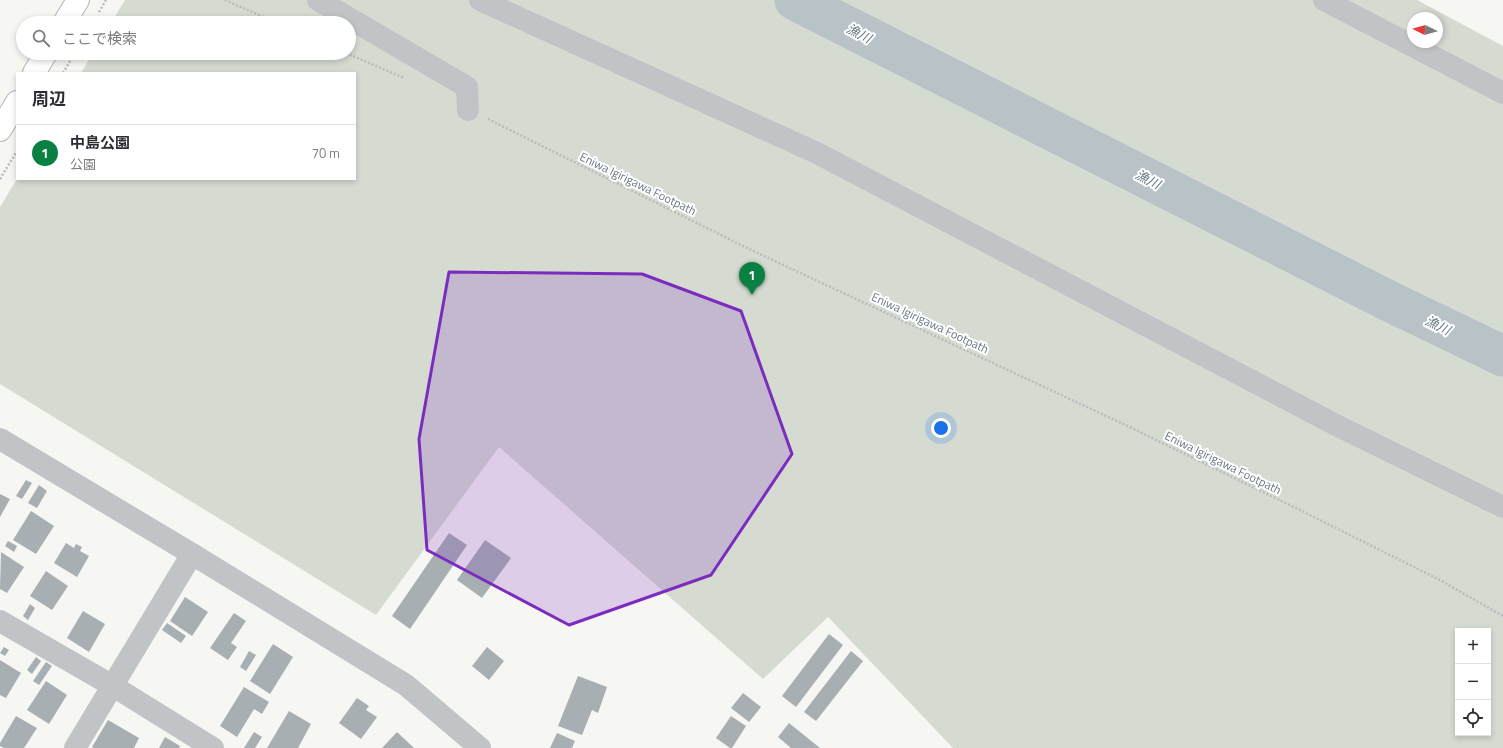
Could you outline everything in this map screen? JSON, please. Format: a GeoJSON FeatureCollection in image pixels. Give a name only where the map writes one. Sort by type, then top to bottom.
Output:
{"type":"FeatureCollection","features":[{"type":"Feature","properties":{"kind":"main road"},"geometry":{"type":"LineString","coordinates":[[68,16],[78,0]]}},
{"type":"Feature","properties":{"kind":"main road"},"geometry":{"type":"LineString","coordinates":[[35,72],[42,60]]}},
{"type":"Feature","properties":{"kind":"main road"},"geometry":{"type":"LineString","coordinates":[[0,130],[16,104]]}},
{"type":"Feature","properties":{"kind":"street"},"geometry":{"type":"LineString","coordinates":[[318,0],[345,16]]}},
{"type":"Feature","properties":{"kind":"street"},"geometry":{"type":"LineString","coordinates":[[480,0],[817,153],[1338,426],[1503,508]]}},
{"type":"Feature","properties":{"kind":"street"},"geometry":{"type":"LineString","coordinates":[[1324,0],[1503,93]]}},
{"type":"Feature","properties":{"kind":"street"},"geometry":{"type":"LineString","coordinates":[[356,22],[467,87],[468,110]]}},
{"type":"Feature","properties":{"kind":"street"},"geometry":{"type":"LineString","coordinates":[[0,439],[406,685],[480,748]]}},
{"type":"Feature","properties":{"kind":"street"},"geometry":{"type":"LineString","coordinates":[[75,748],[192,554]]}},
{"type":"Feature","properties":{"kind":"street"},"geometry":{"type":"LineString","coordinates":[[0,621],[113,686],[213,748]]}},
{"type":"Feature","properties":{"kind":"path"},"geometry":{"type":"LineString","coordinates":[[225,0],[261,16]]}},
{"type":"Feature","properties":{"kind":"path"},"geometry":{"type":"LineString","coordinates":[[356,57],[410,81]]}},
{"type":"Feature","properties":{"kind":"path"},"geometry":{"type":"LineString","coordinates":[[64,72],[71,60]]}},
{"type":"Feature","properties":{"kind":"path","name":"Eniwa Igirigawa Footpath"},"geometry":{"type":"LineString","coordinates":[[468,110],[747,248],[1126,425],[1304,512],[1438,579],[1503,616]]}},
{"type":"Feature","properties":{"kind":"path"},"geometry":{"type":"LineString","coordinates":[[0,179],[16,153]]}},
{"type":"Feature","properties":{"kind":"highlighted area"},"geometry":{"type":"Polygon","coordinates":[[[449,272],[642,274],[741,311],[792,454],[711,575],[569,625],[427,550],[419,439],[449,272]]]}},
{"type":"Feature","properties":{"kind":"shaded area"},"geometry":{"type":"Polygon","coordinates":[[[125,0],[1417,0],[1439,12],[1407,12],[1407,48],[1443,48],[1443,14],[1503,46],[1503,748],[953,748],[828,617],[763,679],[499,447],[376,615],[0,384],[0,207],[16,180],[356,180],[356,72],[82,72],[89,60],[356,60],[356,16],[115,16],[125,0]]]}},
{"type":"Feature","properties":{"kind":"building"},"geometry":{"type":"Polygon","coordinates":[[[26,480],[32,483],[22,499],[16,496],[26,480]]]}},
{"type":"Feature","properties":{"kind":"building"},"geometry":{"type":"Polygon","coordinates":[[[39,485],[47,491],[37,508],[28,503],[39,485]]]}},
{"type":"Feature","properties":{"kind":"building"},"geometry":{"type":"Polygon","coordinates":[[[0,494],[10,499],[0,517],[0,494]]]}},
{"type":"Feature","properties":{"kind":"building"},"geometry":{"type":"Polygon","coordinates":[[[31,511],[54,526],[36,554],[13,540],[31,511]]]}},
{"type":"Feature","properties":{"kind":"building"},"geometry":{"type":"Polygon","coordinates":[[[449,533],[467,545],[410,629],[392,616],[449,533]]]}},
{"type":"Feature","properties":{"kind":"building"},"geometry":{"type":"Polygon","coordinates":[[[485,540],[511,558],[482,598],[457,580],[485,540]]]}},
{"type":"Feature","properties":{"kind":"building"},"geometry":{"type":"Polygon","coordinates":[[[8,541],[17,546],[14,552],[5,546],[8,541]]]}},
{"type":"Feature","properties":{"kind":"building"},"geometry":{"type":"Polygon","coordinates":[[[66,543],[74,548],[76,544],[82,547],[80,551],[89,556],[77,577],[54,563],[66,543]]]}},
{"type":"Feature","properties":{"kind":"building"},"geometry":{"type":"Polygon","coordinates":[[[1,552],[24,567],[7,593],[0,589],[1,552]]]}},
{"type":"Feature","properties":{"kind":"building"},"geometry":{"type":"Polygon","coordinates":[[[46,571],[68,586],[52,610],[30,596],[46,571]]]}},
{"type":"Feature","properties":{"kind":"building"},"geometry":{"type":"Polygon","coordinates":[[[185,597],[208,612],[192,636],[170,621],[185,597]]]}},
{"type":"Feature","properties":{"kind":"building"},"geometry":{"type":"Polygon","coordinates":[[[30,604],[35,608],[28,620],[23,616],[30,604]]]}},
{"type":"Feature","properties":{"kind":"building"},"geometry":{"type":"Polygon","coordinates":[[[83,611],[105,624],[89,652],[67,638],[83,611]]]}},
{"type":"Feature","properties":{"kind":"building"},"geometry":{"type":"Polygon","coordinates":[[[234,613],[246,621],[231,643],[237,647],[228,660],[210,648],[234,613]]]}},
{"type":"Feature","properties":{"kind":"building"},"geometry":{"type":"Polygon","coordinates":[[[167,623],[186,636],[181,643],[162,630],[167,623]]]}},
{"type":"Feature","properties":{"kind":"building"},"geometry":{"type":"Polygon","coordinates":[[[829,634],[843,645],[796,707],[782,696],[829,634]]]}},
{"type":"Feature","properties":{"kind":"building"},"geometry":{"type":"Polygon","coordinates":[[[273,644],[293,657],[270,694],[250,681],[273,644]]]}},
{"type":"Feature","properties":{"kind":"building"},"geometry":{"type":"Polygon","coordinates":[[[4,647],[9,650],[5,656],[0,653],[4,647]]]}},
{"type":"Feature","properties":{"kind":"building"},"geometry":{"type":"Polygon","coordinates":[[[487,647],[504,661],[489,680],[472,666],[487,647]]]}},
{"type":"Feature","properties":{"kind":"building"},"geometry":{"type":"Polygon","coordinates":[[[249,651],[256,655],[246,671],[240,667],[249,651]]]}},
{"type":"Feature","properties":{"kind":"building"},"geometry":{"type":"Polygon","coordinates":[[[851,651],[863,661],[816,721],[804,712],[851,651]]]}},
{"type":"Feature","properties":{"kind":"building"},"geometry":{"type":"Polygon","coordinates":[[[36,657],[41,661],[32,674],[27,670],[36,657]]]}},
{"type":"Feature","properties":{"kind":"building"},"geometry":{"type":"Polygon","coordinates":[[[0,660],[21,673],[6,698],[0,695],[0,660]]]}},
{"type":"Feature","properties":{"kind":"building"},"geometry":{"type":"Polygon","coordinates":[[[46,662],[52,666],[39,685],[33,681],[46,662]]]}},
{"type":"Feature","properties":{"kind":"building"},"geometry":{"type":"Polygon","coordinates":[[[578,676],[607,687],[598,713],[592,710],[582,735],[558,726],[578,676]]]}},
{"type":"Feature","properties":{"kind":"building"},"geometry":{"type":"Polygon","coordinates":[[[46,681],[67,695],[49,724],[27,710],[46,681]]]}},
{"type":"Feature","properties":{"kind":"building"},"geometry":{"type":"Polygon","coordinates":[[[244,687],[269,702],[262,714],[254,709],[237,737],[220,726],[244,687]]]}},
{"type":"Feature","properties":{"kind":"building"},"geometry":{"type":"Polygon","coordinates":[[[743,693],[761,707],[749,722],[731,708],[743,693]]]}},
{"type":"Feature","properties":{"kind":"building"},"geometry":{"type":"Polygon","coordinates":[[[357,698],[369,706],[366,710],[377,717],[361,739],[339,723],[357,698]]]}},
{"type":"Feature","properties":{"kind":"building"},"geometry":{"type":"Polygon","coordinates":[[[289,711],[311,724],[298,748],[267,748],[289,711]]]}},
{"type":"Feature","properties":{"kind":"building"},"geometry":{"type":"Polygon","coordinates":[[[16,716],[37,728],[24,748],[4,748],[0,746],[0,743],[16,716]]]}},
{"type":"Feature","properties":{"kind":"building"},"geometry":{"type":"Polygon","coordinates":[[[731,716],[746,726],[732,748],[730,748],[716,738],[731,716]]]}},
{"type":"Feature","properties":{"kind":"building"},"geometry":{"type":"Polygon","coordinates":[[[108,720],[139,738],[134,748],[92,747],[108,720]]]}},
{"type":"Feature","properties":{"kind":"building"},"geometry":{"type":"Polygon","coordinates":[[[789,723],[820,748],[791,748],[778,737],[789,723]]]}},
{"type":"Feature","properties":{"kind":"building"},"geometry":{"type":"Polygon","coordinates":[[[254,732],[262,737],[255,748],[244,748],[254,732]]]}},
{"type":"Feature","properties":{"kind":"building"},"geometry":{"type":"Polygon","coordinates":[[[397,732],[414,748],[382,748],[397,732]]]}},
{"type":"Feature","properties":{"kind":"building"},"geometry":{"type":"Polygon","coordinates":[[[557,733],[575,741],[572,748],[550,748],[557,733]]]}},
{"type":"Feature","properties":{"kind":"building"},"geometry":{"type":"Polygon","coordinates":[[[165,737],[180,746],[179,748],[159,748],[165,737]]]}},
{"type":"Feature","properties":{"kind":"waterway","name":"漁川"},"geometry":{"type":"LineString","coordinates":[[795,0],[1391,302],[1503,356]]}},
{"type":"Feature","properties":{"kind":"place","name":"中島公園"},"geometry":{"type":"Point","coordinates":[752,295]}}]}
